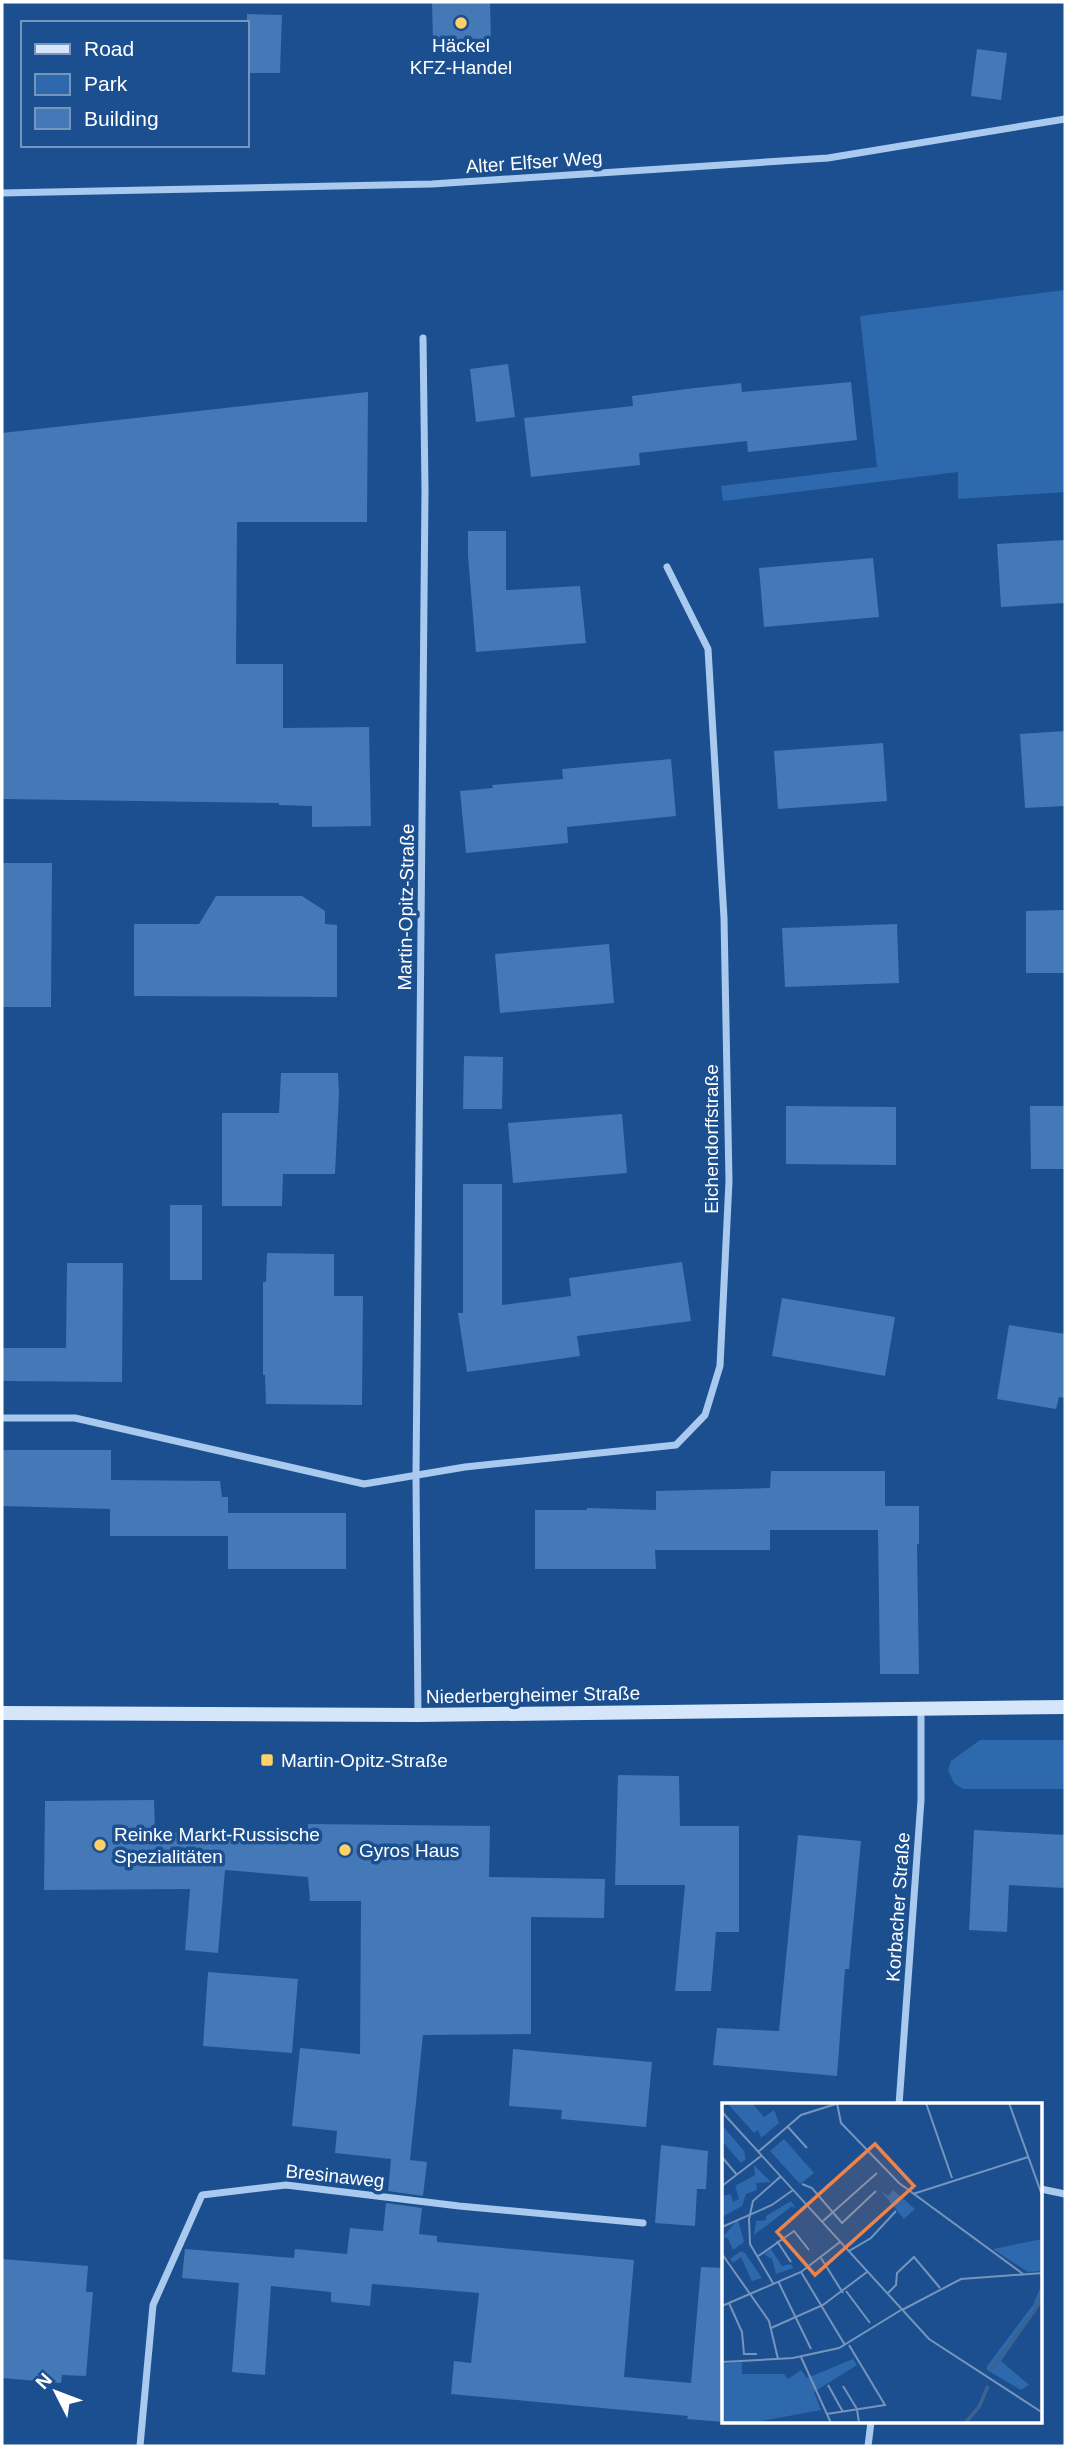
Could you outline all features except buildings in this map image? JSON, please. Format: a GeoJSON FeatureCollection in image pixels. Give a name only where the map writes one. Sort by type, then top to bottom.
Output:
{"type":"FeatureCollection","features":[{"type":"Feature","properties":{"kind":"main road","name":"Niederbergheimer Straße"},"geometry":{"type":"LineString","coordinates":[[2,1713],[418,1715],[921,1711],[1065,1707]]}},
{"type":"Feature","properties":{"kind":"street","name":"Alter Elfser Weg"},"geometry":{"type":"LineString","coordinates":[[2,193],[432,184],[828,158],[1065,120]]}},
{"type":"Feature","properties":{"kind":"street","name":"Martin-Opitz-Straße"},"geometry":{"type":"LineString","coordinates":[[418,1715],[416,1476],[425,490],[423,338]]}},
{"type":"Feature","properties":{"kind":"street","name":"Eichendorffstraße"},"geometry":{"type":"LineString","coordinates":[[416,1476],[466,1467],[676,1445],[705,1415],[720,1366],[729,1181],[724,918],[708,649],[667,567]]}},
{"type":"Feature","properties":{"kind":"street"},"geometry":{"type":"LineString","coordinates":[[2,1418],[75,1418],[364,1484],[416,1476]]}},
{"type":"Feature","properties":{"kind":"street","name":"Korbacher Straße"},"geometry":{"type":"LineString","coordinates":[[899,2103],[921,1800],[921,1711]]}},
{"type":"Feature","properties":{"kind":"street","name":"Bresinaweg"},"geometry":{"type":"LineString","coordinates":[[140,2446],[153,2305],[202,2195],[286,2185],[460,2206],[643,2223]]}},
{"type":"Feature","properties":{"kind":"street"},"geometry":{"type":"LineString","coordinates":[[1042,2189],[1065,2194]]}},
{"type":"Feature","properties":{"kind":"street"},"geometry":{"type":"LineString","coordinates":[[868,2446],[871,2424]]}},
{"type":"Feature","properties":{"kind":"green space"},"geometry":{"type":"Polygon","coordinates":[[[1065,290],[1065,492],[958,499],[958,472],[723,501],[721,486],[877,467],[860,316],[1065,290]]]}},
{"type":"Feature","properties":{"kind":"green space"},"geometry":{"type":"Polygon","coordinates":[[[980,1740],[1065,1740],[1065,1789],[963,1789],[954,1783],[948,1770],[951,1761],[980,1740]]]}},
{"type":"Feature","properties":{"kind":"place","name":"Häckel KFZ-Handel"},"geometry":{"type":"Point","coordinates":[461,23]}},
{"type":"Feature","properties":{"kind":"place","name":"Martin-Opitz-Straße"},"geometry":{"type":"Point","coordinates":[267,1760]}},
{"type":"Feature","properties":{"kind":"place","name":"Reinke Markt-Russische Spezialitäten"},"geometry":{"type":"Point","coordinates":[100,1845]}},
{"type":"Feature","properties":{"kind":"place","name":"Gyros Haus"},"geometry":{"type":"Point","coordinates":[345,1850]}}]}
